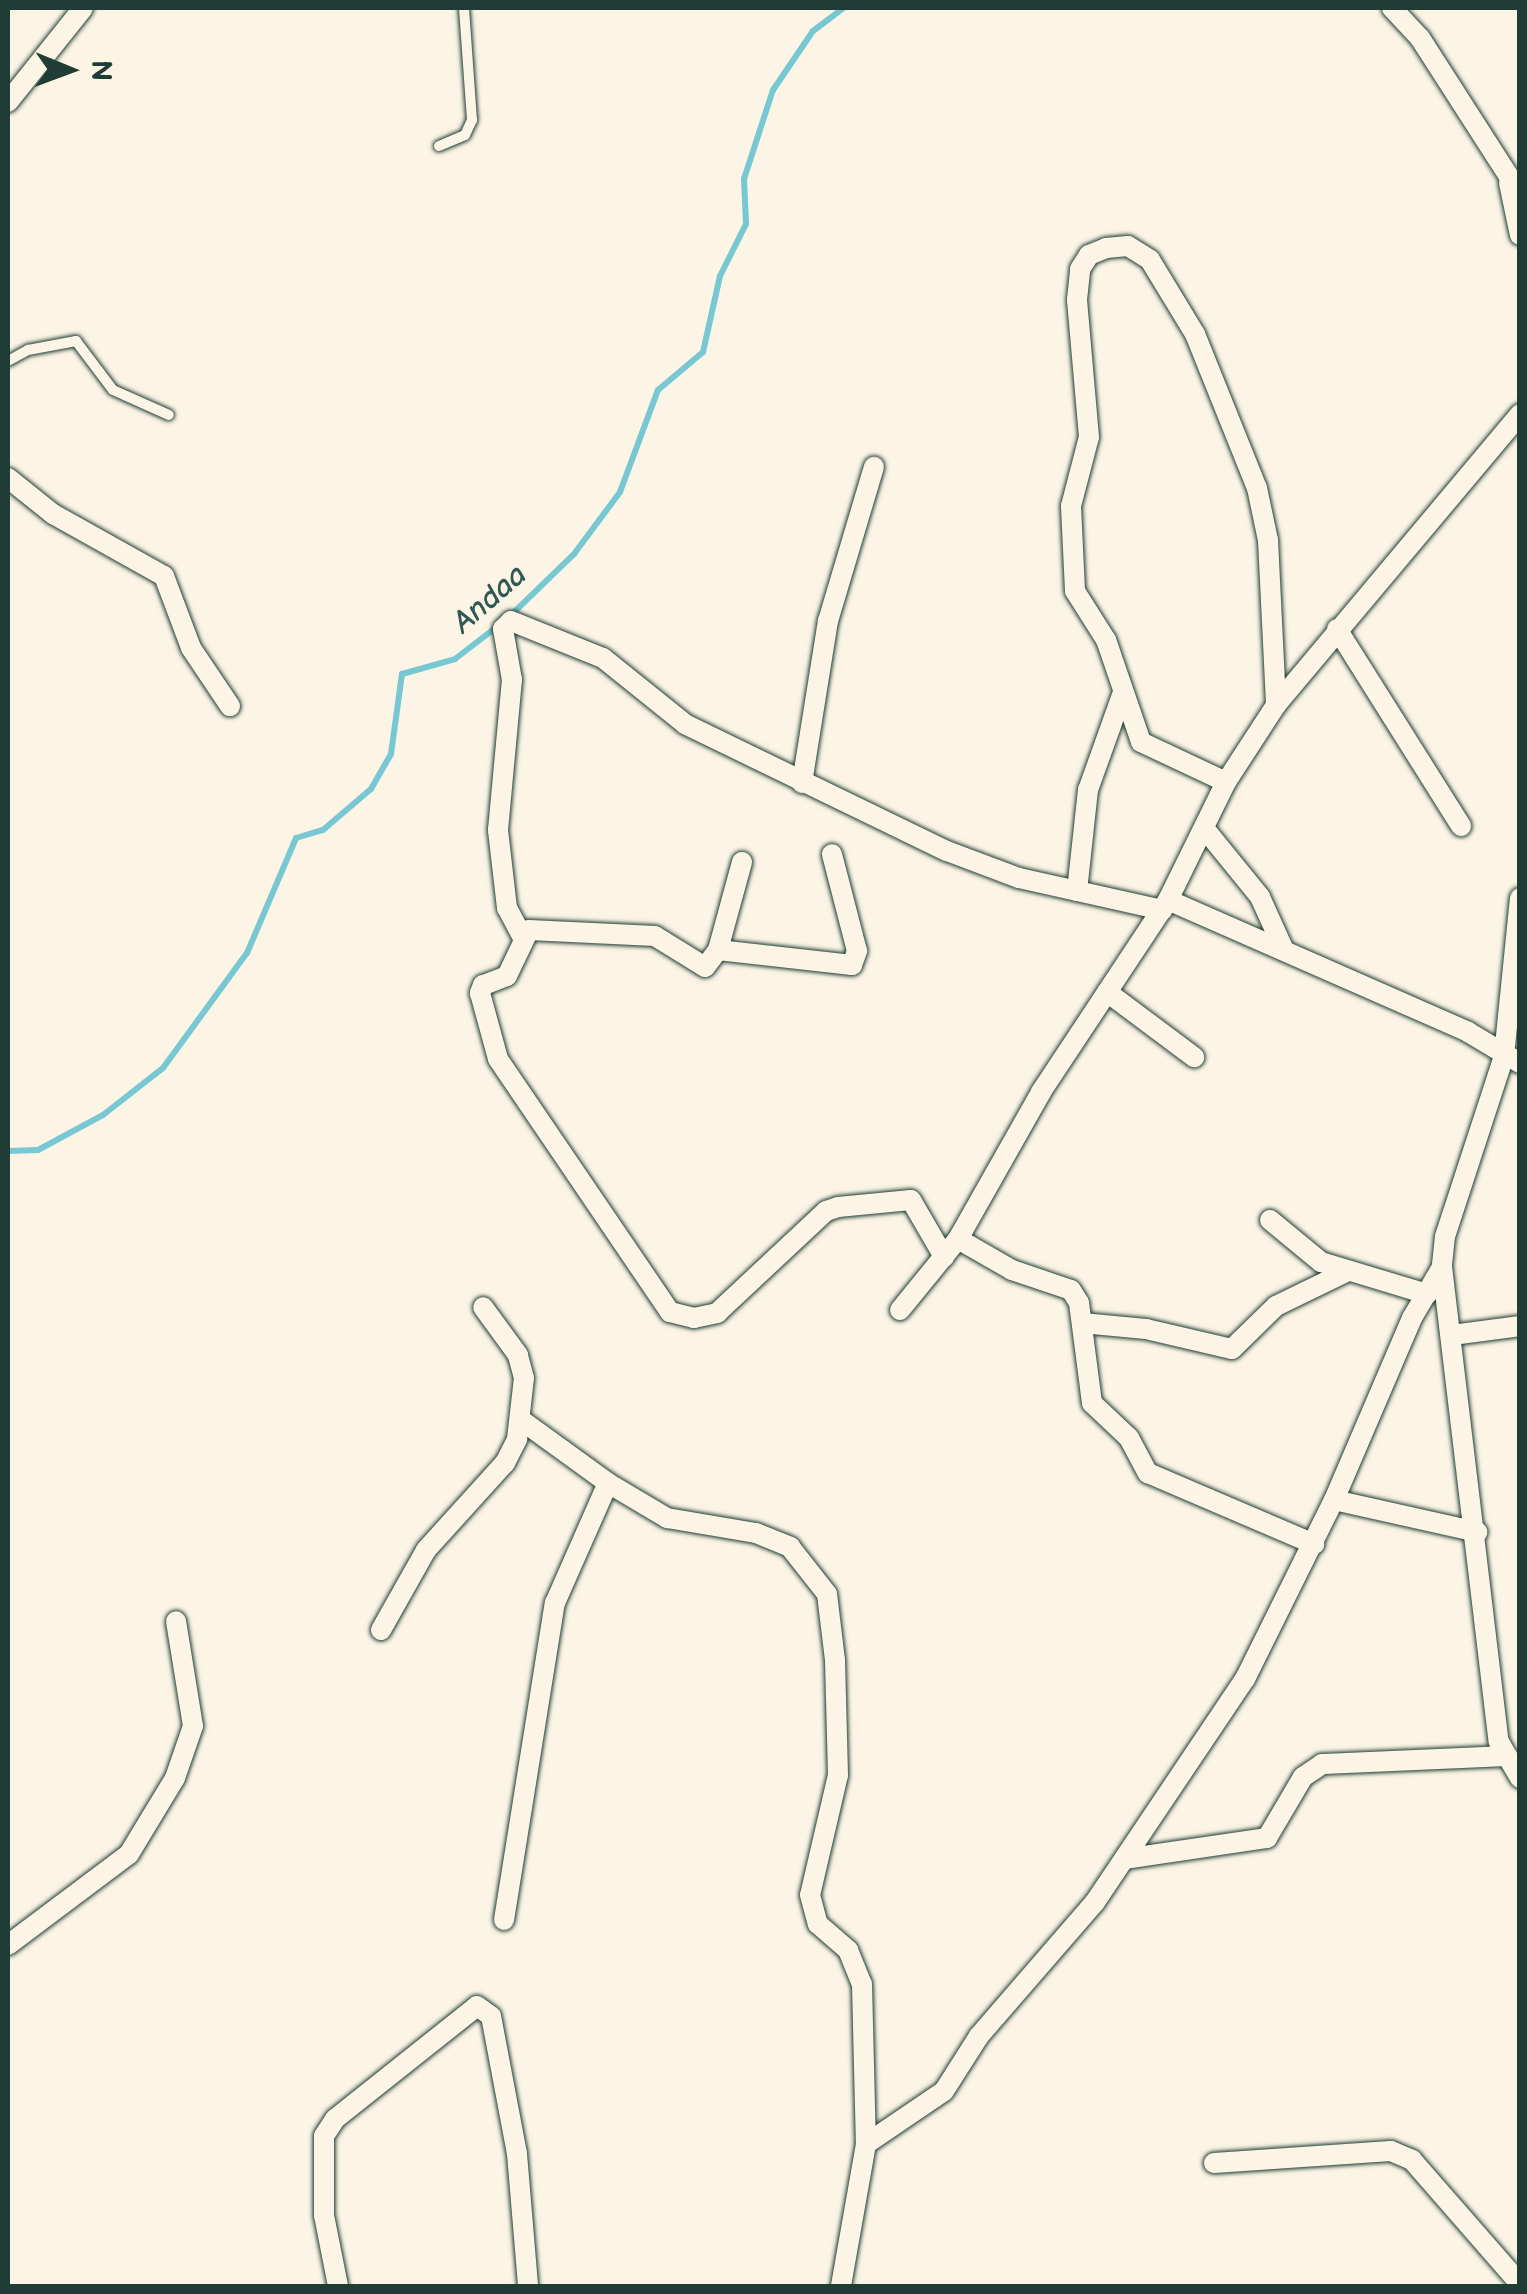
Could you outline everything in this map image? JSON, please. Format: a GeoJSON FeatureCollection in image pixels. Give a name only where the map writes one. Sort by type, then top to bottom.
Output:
{"type":"FeatureCollection","features":[{"type":"Feature","properties":{"kind":"street"},"geometry":{"type":"LineString","coordinates":[[8,102],[82,8]]}},
{"type":"Feature","properties":{"kind":"street"},"geometry":{"type":"LineString","coordinates":[[1392,8],[1520,194]]}},
{"type":"Feature","properties":{"kind":"street"},"geometry":{"type":"LineString","coordinates":[[1506,169],[1520,235]]}},
{"type":"Feature","properties":{"kind":"street"},"geometry":{"type":"LineString","coordinates":[[1226,782],[1141,742],[1106,640],[1075,592],[1071,506],[1090,437],[1078,366],[1080,269],[1089,255],[1128,246],[1143,250],[1195,334],[1257,488],[1268,540],[1276,705]]}},
{"type":"Feature","properties":{"kind":"street"},"geometry":{"type":"LineString","coordinates":[[900,1310],[958,1238],[1040,1092],[1165,905],[1226,782],[1276,705],[1520,414]]}},
{"type":"Feature","properties":{"kind":"street"},"geometry":{"type":"LineString","coordinates":[[802,783],[828,621],[874,466]]}},
{"type":"Feature","properties":{"kind":"street"},"geometry":{"type":"LineString","coordinates":[[8,478],[54,514],[164,576],[192,648],[230,706]]}},
{"type":"Feature","properties":{"kind":"street"},"geometry":{"type":"LineString","coordinates":[[522,936],[507,908],[498,830],[512,680],[506,622],[534,626],[603,658],[686,724],[947,851],[1077,891],[1165,905],[1283,948],[1468,1032],[1512,1059]]}},
{"type":"Feature","properties":{"kind":"street"},"geometry":{"type":"LineString","coordinates":[[1337,629],[1461,826]]}},
{"type":"Feature","properties":{"kind":"street"},"geometry":{"type":"LineString","coordinates":[[1077,891],[1092,776],[1123,692]]}},
{"type":"Feature","properties":{"kind":"street"},"geometry":{"type":"LineString","coordinates":[[1204,828],[1260,897],[1283,948]]}},
{"type":"Feature","properties":{"kind":"street"},"geometry":{"type":"LineString","coordinates":[[718,950],[852,965],[858,951],[832,854]]}},
{"type":"Feature","properties":{"kind":"street"},"geometry":{"type":"LineString","coordinates":[[742,862],[718,950],[705,967],[655,936],[538,926],[522,936],[507,976],[484,984],[480,993],[498,1058],[670,1312],[694,1318],[717,1313],[826,1211],[838,1207],[911,1200],[944,1258]]}},
{"type":"Feature","properties":{"kind":"street"},"geometry":{"type":"LineString","coordinates":[[1520,898],[1512,1059],[1446,1236],[1442,1267],[1503,1756],[1520,1778]]}},
{"type":"Feature","properties":{"kind":"street"},"geometry":{"type":"LineString","coordinates":[[1106,992],[1194,1057]]}},
{"type":"Feature","properties":{"kind":"street"},"geometry":{"type":"LineString","coordinates":[[1270,1220],[1296,1247],[1348,1270],[1427,1294]]}},
{"type":"Feature","properties":{"kind":"street"},"geometry":{"type":"LineString","coordinates":[[958,1238],[1012,1270],[1071,1290],[1082,1323],[1092,1402],[1129,1438],[1148,1473],[1314,1544]]}},
{"type":"Feature","properties":{"kind":"street"},"geometry":{"type":"LineString","coordinates":[[866,2144],[944,2091],[978,2036],[1124,1859],[1245,1678],[1314,1544],[1442,1267]]}},
{"type":"Feature","properties":{"kind":"street"},"geometry":{"type":"LineString","coordinates":[[1082,1323],[1146,1329],[1232,1349],[1276,1306],[1348,1270]]}},
{"type":"Feature","properties":{"kind":"street"},"geometry":{"type":"LineString","coordinates":[[381,1630],[426,1550],[505,1463],[522,1420],[518,1355],[483,1307]]}},
{"type":"Feature","properties":{"kind":"street"},"geometry":{"type":"LineString","coordinates":[[1452,1335],[1520,1326]]}},
{"type":"Feature","properties":{"kind":"street"},"geometry":{"type":"LineString","coordinates":[[522,1420],[608,1483],[666,1518],[756,1533],[790,1547],[827,1594],[838,1775],[810,1896],[818,1924],[859,1967],[866,2144],[841,2286]]}},
{"type":"Feature","properties":{"kind":"street"},"geometry":{"type":"LineString","coordinates":[[504,1920],[555,1604],[608,1483]]}},
{"type":"Feature","properties":{"kind":"street"},"geometry":{"type":"LineString","coordinates":[[1334,1500],[1477,1532]]}},
{"type":"Feature","properties":{"kind":"street"},"geometry":{"type":"LineString","coordinates":[[8,1946],[129,1854],[176,1778],[193,1726],[176,1620]]}},
{"type":"Feature","properties":{"kind":"street"},"geometry":{"type":"LineString","coordinates":[[1124,1859],[1268,1838],[1304,1777],[1322,1764],[1503,1756]]}},
{"type":"Feature","properties":{"kind":"street"},"geometry":{"type":"LineString","coordinates":[[338,2286],[324,2215],[324,2136],[334,2119],[477,2006],[491,2016],[517,2154],[528,2286]]}},
{"type":"Feature","properties":{"kind":"street"},"geometry":{"type":"LineString","coordinates":[[1214,2162],[1392,2151],[1412,2160],[1520,2284]]}},
{"type":"Feature","properties":{"kind":"lane"},"geometry":{"type":"LineString","coordinates":[[439,146],[464,136],[472,120],[464,8]]}},
{"type":"Feature","properties":{"kind":"lane"},"geometry":{"type":"LineString","coordinates":[[8,361],[28,350],[76,341],[113,390],[169,415]]}},
{"type":"Feature","properties":{"kind":"waterway","name":"Andaa"},"geometry":{"type":"LineString","coordinates":[[509,617],[574,554],[620,492],[658,390],[703,352],[720,276],[746,224],[744,179],[773,90],[813,31],[843,8]]}},
{"type":"Feature","properties":{"kind":"waterway","name":"Andaa"},"geometry":{"type":"LineString","coordinates":[[8,1151],[38,1150],[103,1115],[163,1068],[247,953],[296,838],[323,830],[371,789],[391,754],[402,674],[455,659],[499,625]]}}]}
